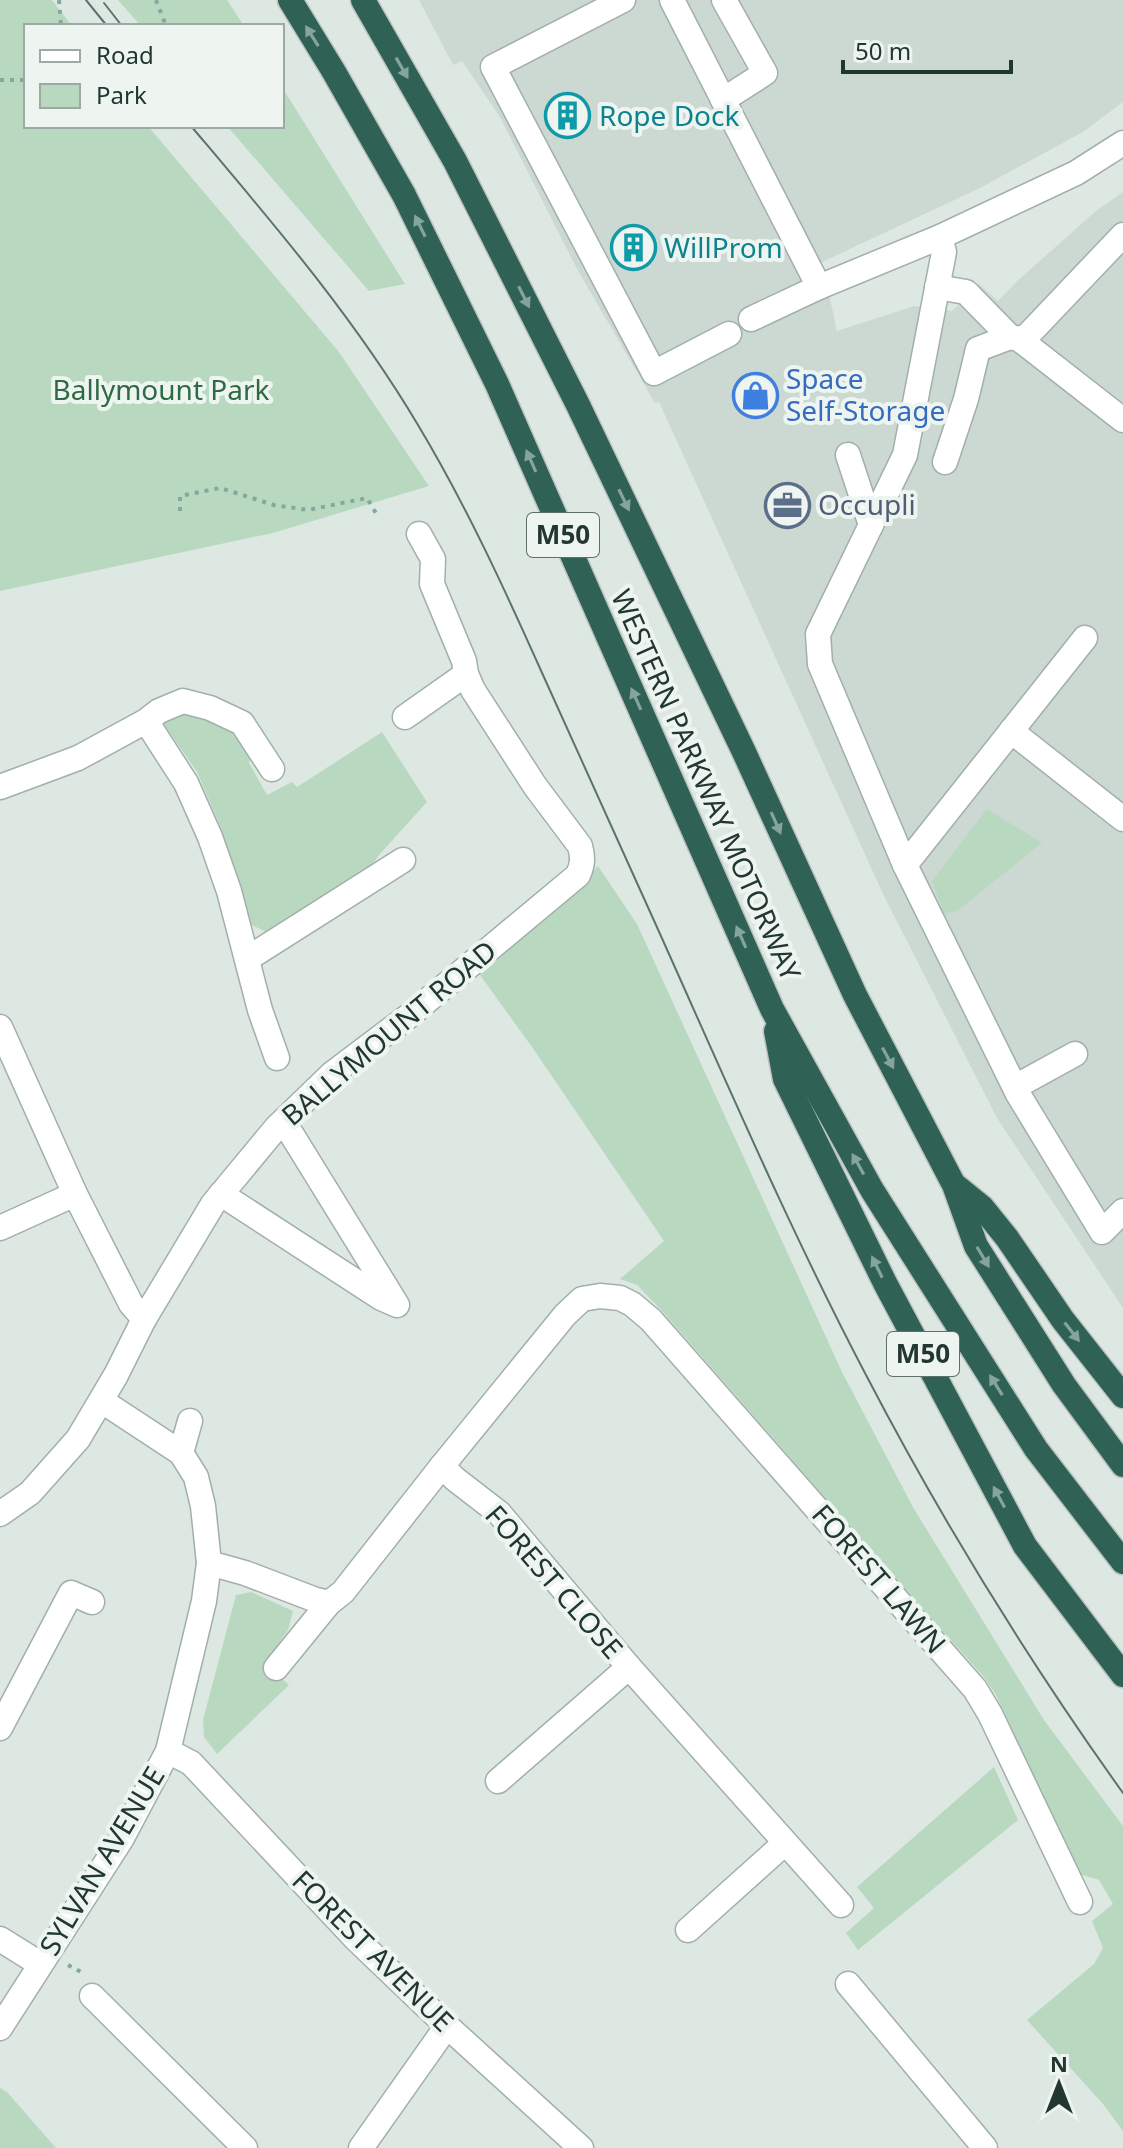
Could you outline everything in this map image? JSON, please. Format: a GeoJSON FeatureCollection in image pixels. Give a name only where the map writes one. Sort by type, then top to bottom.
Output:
{"type":"FeatureCollection","features":[{"type":"Feature","properties":{"kind":"highway","name":"WESTERN PARKWAY MOTORWAY"},"geometry":{"type":"LineString","coordinates":[[290,0],[404,195],[497,384],[772,1009],[872,1190],[1028,1436],[1123,1562]]}},
{"type":"Feature","properties":{"kind":"highway","name":"WESTERN PARKWAY MOTORWAY"},"geometry":{"type":"LineString","coordinates":[[363,0],[455,161],[578,405],[744,752],[855,995],[954,1185],[976,1246],[1064,1385],[1123,1465]]}},
{"type":"Feature","properties":{"kind":"highway","name":"M50"},"geometry":{"type":"LineString","coordinates":[[772,1009],[785,1079],[885,1283],[1025,1546],[1123,1697]]}},
{"type":"Feature","properties":{"kind":"highway","name":"M50"},"geometry":{"type":"LineString","coordinates":[[954,1185],[982,1207],[1007,1238],[1063,1320],[1123,1396]]}},
{"type":"Feature","properties":{"kind":"highway","name":"M50"},"geometry":{"type":"LineString","coordinates":[[1025,1546],[1123,1675]]}},
{"type":"Feature","properties":{"kind":"street"},"geometry":{"type":"LineString","coordinates":[[623,0],[493,67],[654,373],[729,334]]}},
{"type":"Feature","properties":{"kind":"street"},"geometry":{"type":"LineString","coordinates":[[672,0],[819,287]]}},
{"type":"Feature","properties":{"kind":"street"},"geometry":{"type":"LineString","coordinates":[[723,100],[765,73],[724,0]]}},
{"type":"Feature","properties":{"kind":"street"},"geometry":{"type":"LineString","coordinates":[[751,319],[940,237],[1076,173],[1123,143]]}},
{"type":"Feature","properties":{"kind":"street"},"geometry":{"type":"LineString","coordinates":[[940,237],[944,252],[905,455],[818,634],[820,664],[905,865],[1015,1087],[1102,1232],[1123,1211]]}},
{"type":"Feature","properties":{"kind":"street"},"geometry":{"type":"LineString","coordinates":[[945,462],[966,399],[978,349],[1027,336],[1122,237]]}},
{"type":"Feature","properties":{"kind":"street"},"geometry":{"type":"LineString","coordinates":[[937,287],[966,292],[1014,338],[1123,420]]}},
{"type":"Feature","properties":{"kind":"street"},"geometry":{"type":"LineString","coordinates":[[848,455],[871,525]]}},
{"type":"Feature","properties":{"kind":"street","name":"BALLYMOUNT ROAD"},"geometry":{"type":"LineString","coordinates":[[0,1514],[30,1493],[78,1439],[102,1401],[144,1319],[213,1204],[276,1128],[333,1073],[482,957],[578,875],[583,856],[580,846],[535,786],[473,690],[432,584],[433,559],[419,534]]}},
{"type":"Feature","properties":{"kind":"street"},"geometry":{"type":"LineString","coordinates":[[905,865],[1085,638]]}},
{"type":"Feature","properties":{"kind":"street"},"geometry":{"type":"LineString","coordinates":[[405,717],[466,674]]}},
{"type":"Feature","properties":{"kind":"street"},"geometry":{"type":"LineString","coordinates":[[0,787],[78,758],[159,711],[183,701],[210,708],[242,723],[272,769]]}},
{"type":"Feature","properties":{"kind":"street"},"geometry":{"type":"LineString","coordinates":[[146,721],[186,783],[210,837],[229,891],[260,1010],[277,1058]]}},
{"type":"Feature","properties":{"kind":"street"},"geometry":{"type":"LineString","coordinates":[[1011,731],[1123,819]]}},
{"type":"Feature","properties":{"kind":"street"},"geometry":{"type":"LineString","coordinates":[[247,959],[403,860]]}},
{"type":"Feature","properties":{"kind":"street"},"geometry":{"type":"LineString","coordinates":[[0,1027],[75,1194],[131,1304],[144,1319]]}},
{"type":"Feature","properties":{"kind":"street"},"geometry":{"type":"LineString","coordinates":[[1015,1087],[1075,1054]]}},
{"type":"Feature","properties":{"kind":"street"},"geometry":{"type":"LineString","coordinates":[[221,1194],[401,1311],[284,1122]]}},
{"type":"Feature","properties":{"kind":"street"},"geometry":{"type":"LineString","coordinates":[[0,1228],[75,1194]]}},
{"type":"Feature","properties":{"kind":"street","name":"FOREST LAWN"},"geometry":{"type":"LineString","coordinates":[[442,1466],[582,1299],[600,1296],[620,1298],[632,1304],[651,1320],[975,1689],[990,1714],[1080,1902]]}},
{"type":"Feature","properties":{"kind":"street"},"geometry":{"type":"LineString","coordinates":[[102,1401],[181,1453],[190,1421]]}},
{"type":"Feature","properties":{"kind":"street","name":"SYLVAN AVENUE"},"geometry":{"type":"LineString","coordinates":[[0,2028],[122,1838],[168,1751],[198,1632],[209,1563],[203,1506],[196,1477],[181,1453]]}},
{"type":"Feature","properties":{"kind":"street"},"geometry":{"type":"LineString","coordinates":[[276,1668],[329,1603],[343,1592],[442,1466]]}},
{"type":"Feature","properties":{"kind":"street","name":"FOREST CLOSE"},"geometry":{"type":"LineString","coordinates":[[442,1466],[499,1513],[629,1667],[841,1905]]}},
{"type":"Feature","properties":{"kind":"street"},"geometry":{"type":"LineString","coordinates":[[209,1563],[329,1603]]}},
{"type":"Feature","properties":{"kind":"street"},"geometry":{"type":"LineString","coordinates":[[0,1728],[71,1593],[92,1602]]}},
{"type":"Feature","properties":{"kind":"street","name":"FOREST CLOSE"},"geometry":{"type":"LineString","coordinates":[[498,1781],[629,1667]]}},
{"type":"Feature","properties":{"kind":"street","name":"FOREST AVENUE"},"geometry":{"type":"LineString","coordinates":[[168,1751],[191,1763],[356,1939],[581,2148]]}},
{"type":"Feature","properties":{"kind":"street"},"geometry":{"type":"LineString","coordinates":[[688,1930],[785,1843]]}},
{"type":"Feature","properties":{"kind":"street"},"geometry":{"type":"LineString","coordinates":[[0,1939],[40,1964]]}},
{"type":"Feature","properties":{"kind":"street"},"geometry":{"type":"LineString","coordinates":[[848,1984],[985,2148]]}},
{"type":"Feature","properties":{"kind":"street"},"geometry":{"type":"LineString","coordinates":[[89,1985],[245,2148]]}},
{"type":"Feature","properties":{"kind":"street"},"geometry":{"type":"LineString","coordinates":[[361,2148],[447,2026]]}},
{"type":"Feature","properties":{"kind":"path"},"geometry":{"type":"LineString","coordinates":[[59,0],[61,24]]}},
{"type":"Feature","properties":{"kind":"path"},"geometry":{"type":"LineString","coordinates":[[156,0],[165,24]]}},
{"type":"Feature","properties":{"kind":"path"},"geometry":{"type":"LineString","coordinates":[[0,80],[24,80]]}},
{"type":"Feature","properties":{"kind":"path"},"geometry":{"type":"LineString","coordinates":[[180,511],[180,496],[220,488],[274,505],[308,510],[367,498],[377,515]]}},
{"type":"Feature","properties":{"kind":"path"},"geometry":{"type":"LineString","coordinates":[[66,1964],[89,1985]]}},
{"type":"Feature","properties":{"kind":"shaded area"},"geometry":{"type":"Polygon","coordinates":[[[419,0],[1123,0],[1123,102],[1083,132],[980,188],[822,262],[837,331],[914,306],[952,311],[979,284],[998,301],[1096,211],[1123,192],[1123,1308],[997,1118],[884,896],[659,402],[655,403],[577,269],[500,117],[462,61],[453,65],[419,0]]]}},
{"type":"Feature","properties":{"kind":"green space","name":"Ballymount Park"},"geometry":{"type":"Polygon","coordinates":[[[0,0],[52,0],[70,24],[24,24],[24,128],[150,128],[339,352],[429,486],[273,533],[0,591],[0,0]]]}},
{"type":"Feature","properties":{"kind":"green space"},"geometry":{"type":"Polygon","coordinates":[[[118,0],[227,0],[243,24],[139,24],[118,0]]]}},
{"type":"Feature","properties":{"kind":"green space"},"geometry":{"type":"Polygon","coordinates":[[[284,90],[405,284],[369,291],[229,128],[284,128],[284,90]]]}},
{"type":"Feature","properties":{"kind":"green space"},"geometry":{"type":"Polygon","coordinates":[[[187,710],[235,729],[251,756],[249,763],[267,795],[292,782],[297,787],[382,732],[427,802],[367,872],[266,932],[252,925],[221,828],[197,772],[163,723],[187,710]]]}},
{"type":"Feature","properties":{"kind":"green space"},"geometry":{"type":"Polygon","coordinates":[[[987,809],[1042,843],[957,911],[944,914],[932,881],[987,809]]]}},
{"type":"Feature","properties":{"kind":"green space"},"geometry":{"type":"Polygon","coordinates":[[[598,866],[637,924],[842,1372],[914,1509],[1044,1720],[1123,1826],[1123,2131],[1103,2104],[1027,2020],[1094,1964],[1103,1948],[1092,1921],[1113,1904],[1099,1880],[1079,1874],[996,1695],[984,1677],[663,1312],[637,1285],[620,1279],[664,1241],[480,975],[550,914],[598,866]]]}},
{"type":"Feature","properties":{"kind":"green space"},"geometry":{"type":"Polygon","coordinates":[[[251,1592],[293,1611],[288,1630],[265,1663],[289,1685],[217,1754],[204,1737],[203,1720],[236,1595],[251,1592]]]}},
{"type":"Feature","properties":{"kind":"green space"},"geometry":{"type":"Polygon","coordinates":[[[994,1767],[1018,1820],[858,1950],[846,1933],[874,1908],[857,1887],[994,1767]]]}},
{"type":"Feature","properties":{"kind":"green space"},"geometry":{"type":"Polygon","coordinates":[[[0,2088],[7,2092],[56,2148],[0,2148],[0,2088]]]}},
{"type":"Feature","properties":{"kind":"tram line"},"geometry":{"type":"LineString","coordinates":[[86,0],[105,24]]}},
{"type":"Feature","properties":{"kind":"tram line"},"geometry":{"type":"LineString","coordinates":[[104,3],[120,24]]}},
{"type":"Feature","properties":{"kind":"tram line"},"geometry":{"type":"LineString","coordinates":[[193,128],[282,234],[339,308],[393,385],[436,455],[499,580],[778,1197],[866,1375],[987,1589],[1123,1793]]}},
{"type":"Feature","properties":{"kind":"place","name":"Rope Dock"},"geometry":{"type":"Point","coordinates":[568,116]}},
{"type":"Feature","properties":{"kind":"place","name":"WillProm"},"geometry":{"type":"Point","coordinates":[633,248]}},
{"type":"Feature","properties":{"kind":"place","name":"Space Self-Storage"},"geometry":{"type":"Point","coordinates":[755,395]}},
{"type":"Feature","properties":{"kind":"place","name":"Occupli"},"geometry":{"type":"Point","coordinates":[787,505]}}]}
